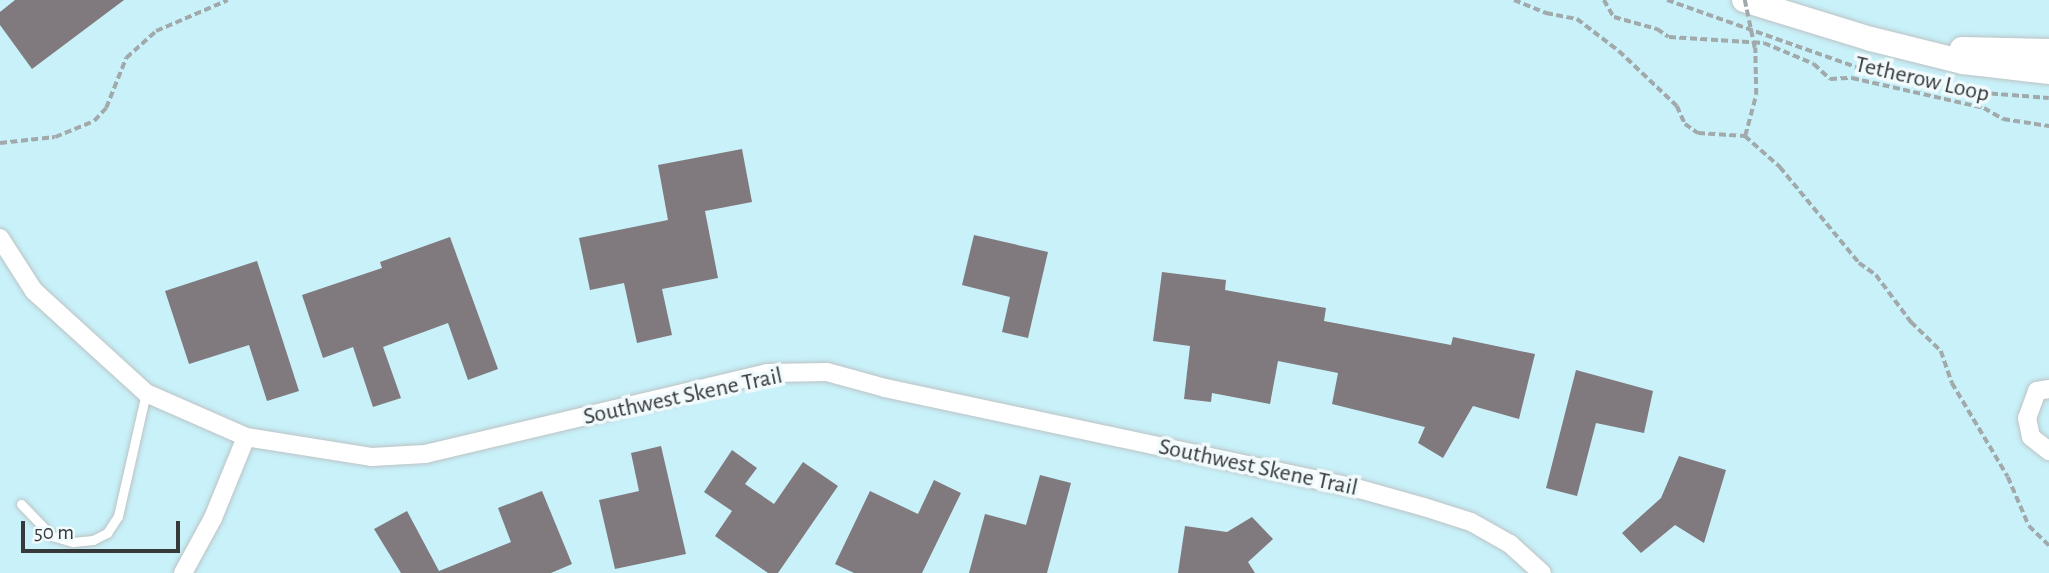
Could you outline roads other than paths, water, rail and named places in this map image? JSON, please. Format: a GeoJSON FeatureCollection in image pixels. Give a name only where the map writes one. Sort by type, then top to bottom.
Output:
{"type":"FeatureCollection","features":[{"type":"Feature","properties":{"kind":"street"},"geometry":{"type":"LineString","coordinates":[[1744,0],[1871,39],[1944,54],[1963,62],[2049,72]]}},
{"type":"Feature","properties":{"kind":"street"},"geometry":{"type":"LineString","coordinates":[[1944,54],[1963,48],[2049,51]]}},
{"type":"Feature","properties":{"kind":"street","name":"Southwest Skene Trail"},"geometry":{"type":"LineString","coordinates":[[0,238],[34,291],[146,393],[246,437],[310,451],[372,457],[425,454],[767,373],[827,372],[1401,500],[1471,522],[1510,544],[1542,573]]}},
{"type":"Feature","properties":{"kind":"street"},"geometry":{"type":"LineString","coordinates":[[2049,389],[2037,391],[2027,418],[2031,437],[2049,451]]}},
{"type":"Feature","properties":{"kind":"street"},"geometry":{"type":"LineString","coordinates":[[183,573],[213,518],[246,437]]}},
{"type":"Feature","properties":{"kind":"lane"},"geometry":{"type":"LineString","coordinates":[[21,504],[52,536],[73,542],[107,533],[118,516],[146,393]]}}]}
